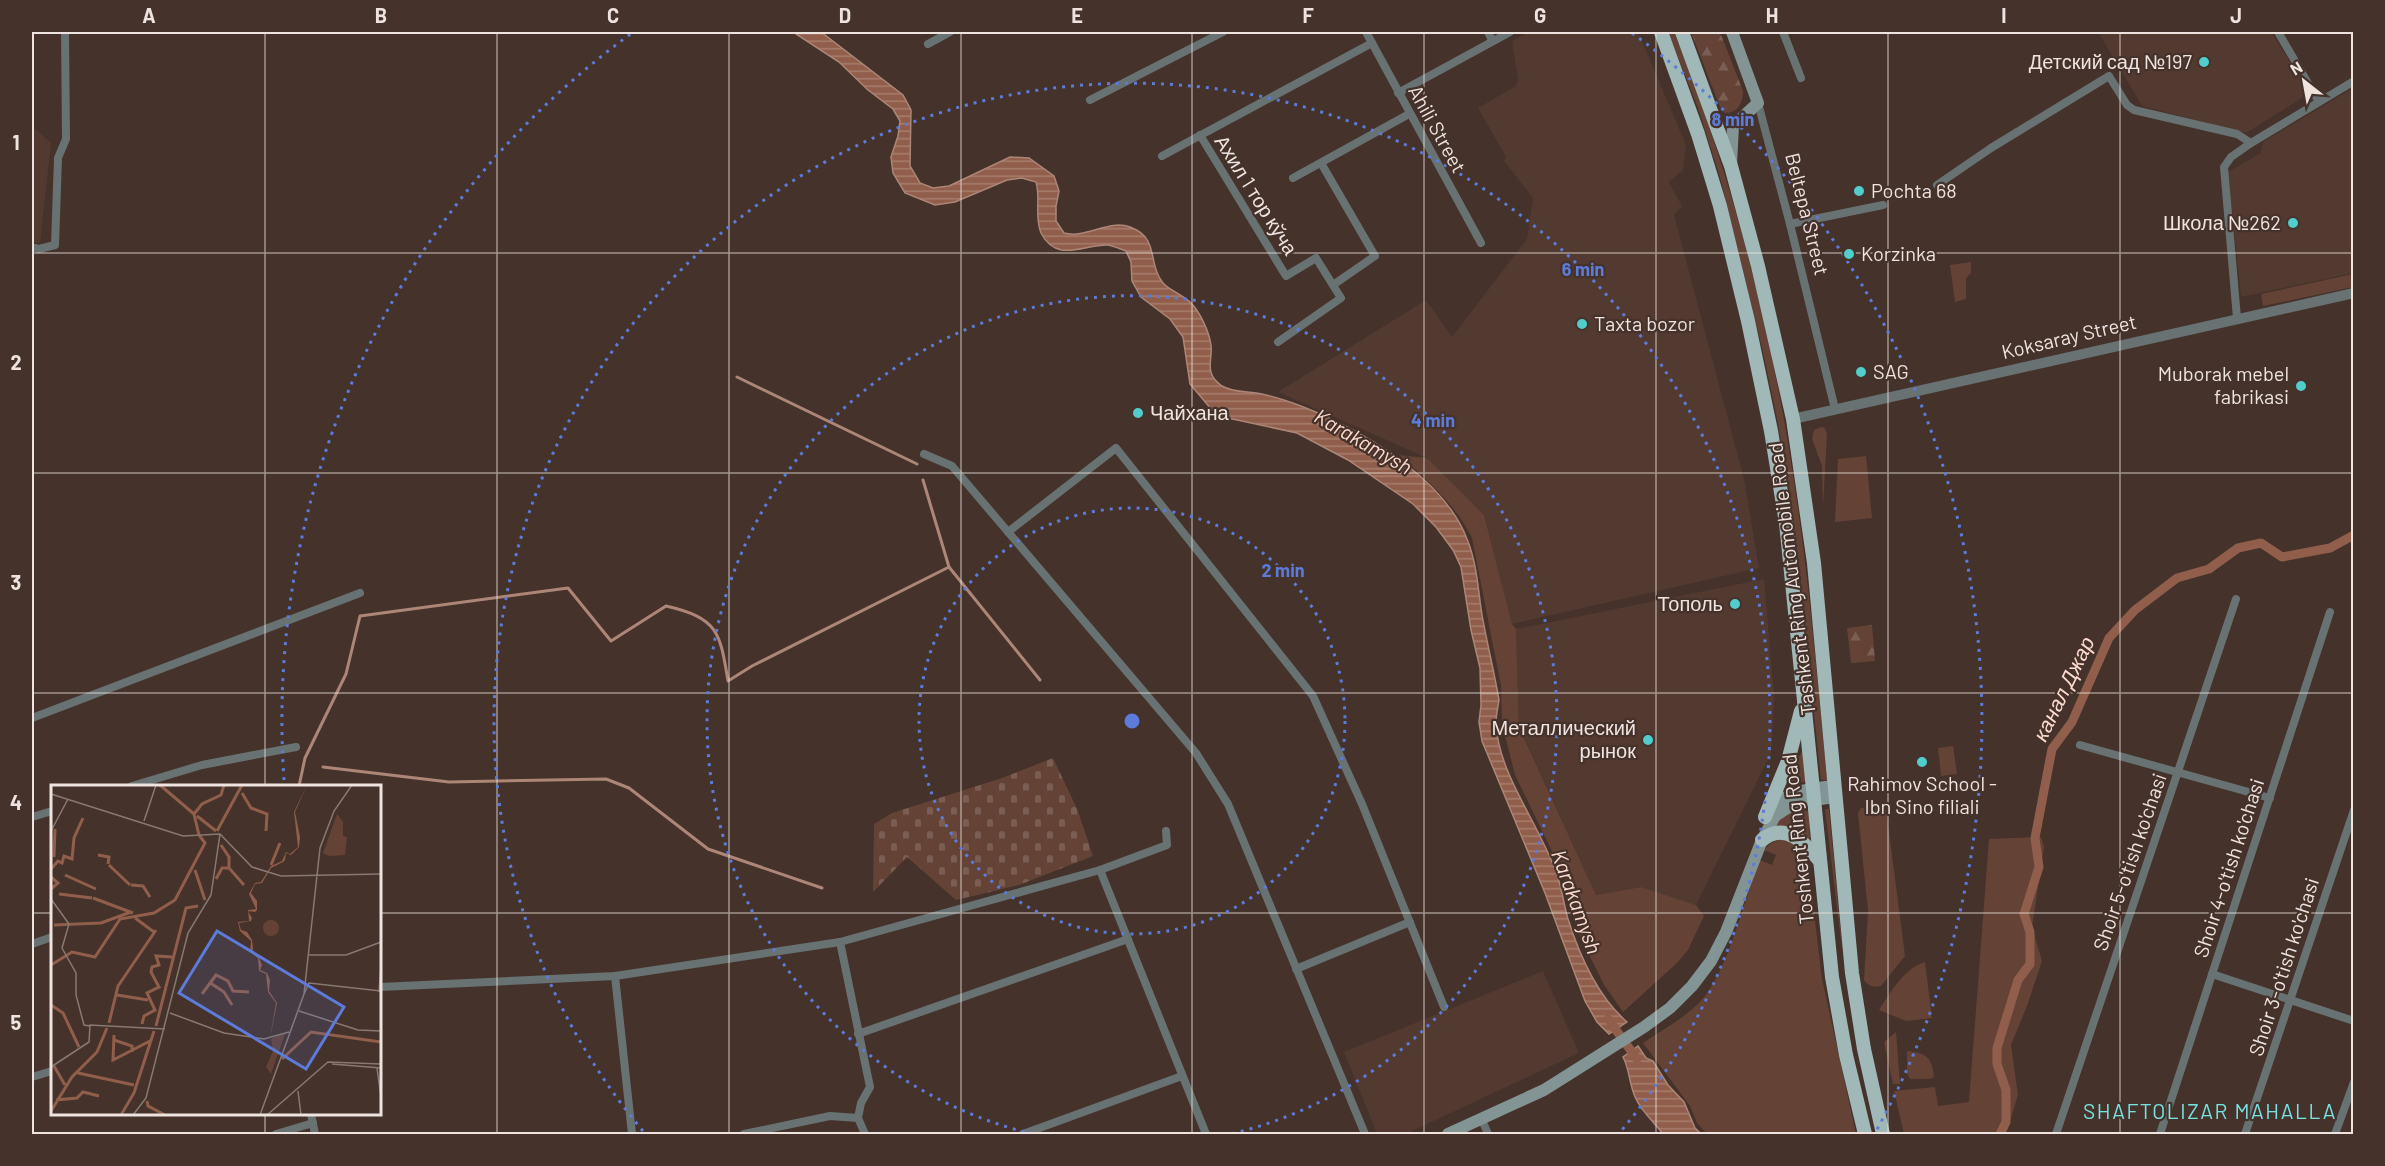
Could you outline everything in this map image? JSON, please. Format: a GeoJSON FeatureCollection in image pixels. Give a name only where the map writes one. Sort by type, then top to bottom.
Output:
{"type":"FeatureCollection","features":[{"type":"Feature","properties":{"kind":"highway","name":"Tashkent Ring Automobile Road"},"geometry":{"type":"LineString","coordinates":[[1660,32],[1708,166],[1748,321],[1771,431],[1786,523],[1803,697]]}},
{"type":"Feature","properties":{"kind":"highway","name":"Tashkent Ring Automobile Road"},"geometry":{"type":"LineString","coordinates":[[1682,32],[1731,166],[1758,266],[1793,419],[1812,551],[1852,973],[1864,1049],[1883,1134]]}},
{"type":"Feature","properties":{"kind":"highway","name":"Toshkent Ring Road"},"geometry":{"type":"LineString","coordinates":[[1803,697],[1832,976]]}},
{"type":"Feature","properties":{"kind":"highway"},"geometry":{"type":"LineString","coordinates":[[1765,816],[1788,761],[1803,697]]}},
{"type":"Feature","properties":{"kind":"highway"},"geometry":{"type":"LineString","coordinates":[[1762,840],[1768,834],[1776,832],[1792,835],[1806,845],[1820,861]]}},
{"type":"Feature","properties":{"kind":"highway"},"geometry":{"type":"LineString","coordinates":[[1852,973],[1832,976],[1846,1055],[1865,1134]]}},
{"type":"Feature","properties":{"kind":"main road","name":"Beltepa Street"},"geometry":{"type":"LineString","coordinates":[[1732,32],[1758,103]]}},
{"type":"Feature","properties":{"kind":"main road"},"geometry":{"type":"LineString","coordinates":[[1731,166],[1733,126],[1758,103]]}},
{"type":"Feature","properties":{"kind":"main road"},"geometry":{"type":"LineString","coordinates":[[1714,115],[1733,126]]}},
{"type":"Feature","properties":{"kind":"main road"},"geometry":{"type":"LineString","coordinates":[[1643,1025],[1677,996],[1705,960],[1719,932],[1765,816],[1772,807],[1784,798],[1834,791]]}},
{"type":"Feature","properties":{"kind":"main road"},"geometry":{"type":"LineString","coordinates":[[1448,1134],[1482,1120],[1593,1057],[1682,997],[1712,961],[1771,822],[1780,811],[1813,794]]}},
{"type":"Feature","properties":{"kind":"street"},"geometry":{"type":"LineString","coordinates":[[32,247],[39,249],[55,245],[57,159],[66,139],[65,32]]}},
{"type":"Feature","properties":{"kind":"street"},"geometry":{"type":"LineString","coordinates":[[928,44],[950,32]]}},
{"type":"Feature","properties":{"kind":"street"},"geometry":{"type":"LineString","coordinates":[[1090,100],[1222,32]]}},
{"type":"Feature","properties":{"kind":"street","name":"Ahili Street"},"geometry":{"type":"LineString","coordinates":[[1365,32],[1481,243]]}},
{"type":"Feature","properties":{"kind":"street"},"geometry":{"type":"LineString","coordinates":[[1398,93],[1490,36],[1510,32]]}},
{"type":"Feature","properties":{"kind":"street"},"geometry":{"type":"LineString","coordinates":[[1783,32],[1801,78]]}},
{"type":"Feature","properties":{"kind":"street"},"geometry":{"type":"LineString","coordinates":[[2278,32],[2319,102]]}},
{"type":"Feature","properties":{"kind":"street"},"geometry":{"type":"LineString","coordinates":[[1162,156],[1372,43]]}},
{"type":"Feature","properties":{"kind":"street"},"geometry":{"type":"LineString","coordinates":[[1937,185],[2109,76],[2127,105],[2134,110],[2238,134],[2251,142]]}},
{"type":"Feature","properties":{"kind":"street"},"geometry":{"type":"LineString","coordinates":[[2236,318],[2224,167],[2231,157],[2251,142],[2354,81]]}},
{"type":"Feature","properties":{"kind":"street","name":"Beltepa Street"},"geometry":{"type":"LineString","coordinates":[[1758,103],[1835,409]]}},
{"type":"Feature","properties":{"kind":"street","name":"Ахил 1 тор кўча"},"geometry":{"type":"LineString","coordinates":[[1293,178],[1409,114]]}},
{"type":"Feature","properties":{"kind":"street","name":"Ахил 1 тор кўча"},"geometry":{"type":"LineString","coordinates":[[1200,135],[1286,276],[1316,258],[1333,285]]}},
{"type":"Feature","properties":{"kind":"street"},"geometry":{"type":"LineString","coordinates":[[1278,342],[1341,298],[1333,285],[1375,256],[1321,163]]}},
{"type":"Feature","properties":{"kind":"street"},"geometry":{"type":"LineString","coordinates":[[1790,224],[1883,205]]}},
{"type":"Feature","properties":{"kind":"street","name":"Koksaray Street"},"geometry":{"type":"LineString","coordinates":[[1793,419],[2354,293]]}},
{"type":"Feature","properties":{"kind":"street"},"geometry":{"type":"LineString","coordinates":[[1008,532],[1116,448],[1313,696],[1362,804],[1444,1007]]}},
{"type":"Feature","properties":{"kind":"street"},"geometry":{"type":"LineString","coordinates":[[924,454],[952,466],[1196,753],[1228,804],[1365,1134]]}},
{"type":"Feature","properties":{"kind":"street"},"geometry":{"type":"LineString","coordinates":[[32,718],[360,593]]}},
{"type":"Feature","properties":{"kind":"street","name":"Shoir 5-o'tish ko'chasi"},"geometry":{"type":"LineString","coordinates":[[2056,1134],[2236,599]]}},
{"type":"Feature","properties":{"kind":"street","name":"Shoir 4-o'tish ko'chasi"},"geometry":{"type":"LineString","coordinates":[[2160,1134],[2330,612]]}},
{"type":"Feature","properties":{"kind":"street"},"geometry":{"type":"LineString","coordinates":[[2080,745],[2270,798]]}},
{"type":"Feature","properties":{"kind":"street"},"geometry":{"type":"LineString","coordinates":[[135,785],[202,765],[296,747]]}},
{"type":"Feature","properties":{"kind":"street","name":"Shoir 3-o'tish ko'chasi"},"geometry":{"type":"LineString","coordinates":[[2245,1134],[2354,810]]}},
{"type":"Feature","properties":{"kind":"street"},"geometry":{"type":"LineString","coordinates":[[32,818],[51,811]]}},
{"type":"Feature","properties":{"kind":"street"},"geometry":{"type":"LineString","coordinates":[[381,987],[615,976],[840,942],[1100,870],[1167,845],[1166,831]]}},
{"type":"Feature","properties":{"kind":"street"},"geometry":{"type":"LineString","coordinates":[[1100,870],[1206,1134]]}},
{"type":"Feature","properties":{"kind":"street"},"geometry":{"type":"LineString","coordinates":[[1296,969],[1410,922]]}},
{"type":"Feature","properties":{"kind":"street"},"geometry":{"type":"LineString","coordinates":[[32,944],[51,938]]}},
{"type":"Feature","properties":{"kind":"street"},"geometry":{"type":"LineString","coordinates":[[858,1034],[1128,939]]}},
{"type":"Feature","properties":{"kind":"street"},"geometry":{"type":"LineString","coordinates":[[840,942],[870,1087],[861,1103],[858,1118],[865,1134]]}},
{"type":"Feature","properties":{"kind":"street"},"geometry":{"type":"LineString","coordinates":[[2212,974],[2354,1021]]}},
{"type":"Feature","properties":{"kind":"street"},"geometry":{"type":"LineString","coordinates":[[615,976],[632,1134]]}},
{"type":"Feature","properties":{"kind":"street"},"geometry":{"type":"LineString","coordinates":[[32,1077],[51,1071]]}},
{"type":"Feature","properties":{"kind":"street"},"geometry":{"type":"LineString","coordinates":[[1023,1134],[1182,1076]]}},
{"type":"Feature","properties":{"kind":"street"},"geometry":{"type":"LineString","coordinates":[[2335,1134],[2354,1082]]}},
{"type":"Feature","properties":{"kind":"street"},"geometry":{"type":"LineString","coordinates":[[744,1134],[830,1116],[858,1118]]}},
{"type":"Feature","properties":{"kind":"street"},"geometry":{"type":"LineString","coordinates":[[276,1134],[312,1118],[315,1134]]}},
{"type":"Feature","properties":{"kind":"street"},"geometry":{"type":"LineString","coordinates":[[1482,1120],[1488,1134]]}},
{"type":"Feature","properties":{"kind":"shaded area","name":"Taxta bozor"},"geometry":{"type":"Polygon","coordinates":[[[1528,32],[1638,32],[1686,145],[1683,170],[1669,182],[1682,206],[1674,215],[1744,479],[1759,568],[1512,624],[1484,515],[1427,458],[1278,392],[1426,300],[1452,337],[1527,239],[1533,198],[1504,161],[1506,157],[1478,108],[1516,86],[1518,79],[1512,41],[1528,32]]]}},
{"type":"Feature","properties":{"kind":"shaded area","name":"Детский сад №197"},"geometry":{"type":"Polygon","coordinates":[[[2098,32],[2271,32],[2310,93],[2246,133],[2142,106],[2098,32]]]}},
{"type":"Feature","properties":{"kind":"shaded area","name":"Школа №262"},"geometry":{"type":"Polygon","coordinates":[[[2353,88],[2353,273],[2241,297],[2228,172],[2261,153],[2263,142],[2353,88]]]}},
{"type":"Feature","properties":{"kind":"shaded area"},"geometry":{"type":"Polygon","coordinates":[[[32,126],[51,143],[40,243],[32,242],[32,126]]]}},
{"type":"Feature","properties":{"kind":"shaded area","name":"Металлический рынок"},"geometry":{"type":"Polygon","coordinates":[[[1764,579],[1774,696],[1771,753],[1696,905],[1641,887],[1596,895],[1519,726],[1516,629],[1764,579]]]}},
{"type":"Feature","properties":{"kind":"shaded area"},"geometry":{"type":"Polygon","coordinates":[[[1543,971],[1579,1053],[1412,1131],[1404,1134],[1377,1134],[1344,1052],[1543,971]]]}},
{"type":"Feature","properties":{"kind":"green space"},"geometry":{"type":"Polygon","coordinates":[[[1668,32],[1674,32],[1715,144],[1749,260],[1776,377],[1801,531],[1827,780],[1821,780],[1790,495],[1763,352],[1720,177],[1698,108],[1668,32]]]}},
{"type":"Feature","properties":{"kind":"green space"},"geometry":{"type":"Polygon","coordinates":[[[1691,32],[1720,32],[1743,91],[1741,103],[1730,113],[1725,113],[1721,109],[1691,32]]]}},
{"type":"Feature","properties":{"kind":"green space"},"geometry":{"type":"Polygon","coordinates":[[[1971,262],[1971,273],[1966,278],[1966,299],[1955,302],[1950,265],[1971,262]]]}},
{"type":"Feature","properties":{"kind":"green space"},"geometry":{"type":"Polygon","coordinates":[[[2353,274],[2353,287],[2263,306],[2261,294],[2353,274]]]}},
{"type":"Feature","properties":{"kind":"green space"},"geometry":{"type":"Polygon","coordinates":[[[1825,428],[1827,435],[1823,506],[1822,466],[1812,439],[1814,430],[1825,428]]]}},
{"type":"Feature","properties":{"kind":"green space"},"geometry":{"type":"Polygon","coordinates":[[[1399,455],[1427,458],[1484,515],[1512,624],[1516,629],[1519,727],[1596,895],[1641,887],[1696,905],[1704,916],[1688,950],[1677,963],[1623,1012],[1604,985],[1577,930],[1564,876],[1515,775],[1502,723],[1501,686],[1472,538],[1449,503],[1399,455]]]}},
{"type":"Feature","properties":{"kind":"green space"},"geometry":{"type":"Polygon","coordinates":[[[1866,456],[1872,518],[1835,522],[1838,459],[1866,456]]]}},
{"type":"Feature","properties":{"kind":"green space"},"geometry":{"type":"Polygon","coordinates":[[[1872,625],[1875,661],[1851,663],[1847,628],[1872,625]]]}},
{"type":"Feature","properties":{"kind":"green space"},"geometry":{"type":"Polygon","coordinates":[[[1953,746],[1957,774],[1941,776],[1938,748],[1953,746]]]}},
{"type":"Feature","properties":{"kind":"green space"},"geometry":{"type":"Polygon","coordinates":[[[1803,749],[1806,782],[1786,783],[1803,749]]]}},
{"type":"Feature","properties":{"kind":"green space"},"geometry":{"type":"Polygon","coordinates":[[[1053,758],[1078,811],[1093,856],[1019,885],[956,900],[907,857],[873,892],[874,824],[892,813],[1002,778],[1053,758]]]}},
{"type":"Feature","properties":{"kind":"green space"},"geometry":{"type":"Polygon","coordinates":[[[1861,808],[1886,809],[1905,956],[1878,987],[1869,985],[1864,980],[1868,911],[1858,813],[1861,808]]]}},
{"type":"Feature","properties":{"kind":"green space"},"geometry":{"type":"Polygon","coordinates":[[[1825,809],[1829,809],[1843,957],[1825,809]]]}},
{"type":"Feature","properties":{"kind":"green space"},"geometry":{"type":"Polygon","coordinates":[[[1809,811],[1810,840],[1790,827],[1773,826],[1783,814],[1809,811]]]}},
{"type":"Feature","properties":{"kind":"green space"},"geometry":{"type":"Polygon","coordinates":[[[2041,837],[2044,847],[2032,927],[2042,961],[2011,1045],[2018,1095],[2006,1134],[1904,1134],[1894,1091],[1935,1087],[1938,1106],[1969,1102],[1989,839],[2041,837]]]}},
{"type":"Feature","properties":{"kind":"green space"},"geometry":{"type":"Polygon","coordinates":[[[1781,839],[1791,841],[1807,855],[1822,979],[1856,1134],[1707,1134],[1697,1123],[1690,1106],[1643,1043],[1684,1016],[1699,1003],[1714,983],[1729,949],[1760,860],[1772,865],[1776,855],[1764,850],[1771,843],[1781,839]]]}},
{"type":"Feature","properties":{"kind":"green space"},"geometry":{"type":"Polygon","coordinates":[[[1925,962],[1932,1018],[1906,1021],[1879,1010],[1904,976],[1917,965],[1925,962]]]}},
{"type":"Feature","properties":{"kind":"green space"},"geometry":{"type":"Polygon","coordinates":[[[1896,1032],[1900,1084],[1893,1084],[1884,1042],[1896,1032]]]}},
{"type":"Feature","properties":{"kind":"green space"},"geometry":{"type":"Polygon","coordinates":[[[1907,1051],[1924,1055],[1932,1065],[1934,1077],[1910,1079],[1907,1073],[1907,1051]]]}},
{"type":"Feature","properties":{"kind":"water"},"geometry":{"type":"Polygon","coordinates":[[[793,32],[821,32],[903,95],[911,110],[910,166],[920,183],[933,188],[949,186],[1010,157],[1029,158],[1054,176],[1059,191],[1056,221],[1064,233],[1081,233],[1122,225],[1130,227],[1146,238],[1158,275],[1163,283],[1189,301],[1201,318],[1211,345],[1211,371],[1216,381],[1222,386],[1231,390],[1262,394],[1283,400],[1339,423],[1404,463],[1442,498],[1456,518],[1473,557],[1499,700],[1496,722],[1498,741],[1504,761],[1550,856],[1559,880],[1568,919],[1584,961],[1598,988],[1616,1012],[1627,1022],[1609,1034],[1597,1022],[1585,1001],[1545,893],[1482,741],[1479,722],[1480,668],[1471,630],[1461,567],[1453,550],[1436,527],[1413,504],[1348,460],[1297,433],[1228,418],[1211,409],[1190,384],[1183,337],[1170,319],[1141,297],[1132,281],[1131,262],[1126,251],[1108,245],[1063,250],[1047,242],[1039,227],[1036,182],[1022,178],[1007,180],[955,202],[935,205],[905,193],[893,173],[891,157],[900,121],[893,109],[868,90],[839,62],[793,32]]]}},
{"type":"Feature","properties":{"kind":"water"},"geometry":{"type":"Polygon","coordinates":[[[1638,1046],[1646,1058],[1653,1061],[1668,1085],[1684,1102],[1695,1128],[1701,1134],[1663,1134],[1639,1104],[1623,1057],[1638,1046]]]}},
{"type":"Feature","properties":{"kind":"waterway"},"geometry":{"type":"LineString","coordinates":[[737,377],[917,464]]}},
{"type":"Feature","properties":{"kind":"waterway"},"geometry":{"type":"LineString","coordinates":[[923,480],[949,567],[1040,680]]}},
{"type":"Feature","properties":{"kind":"waterway","name":"канал Джар"},"geometry":{"type":"LineString","coordinates":[[2000,1134],[2006,1122],[2006,1090],[1997,1064],[1997,1048],[2018,980],[2030,964],[2030,932],[2024,914],[2039,867],[2035,838],[2052,749],[2072,722],[2109,638],[2135,610],[2177,578],[2209,569],[2238,548],[2261,543],[2282,557],[2330,548],[2354,535]]}},
{"type":"Feature","properties":{"kind":"waterway"},"geometry":{"type":"LineString","coordinates":[[299,785],[305,758],[346,674],[360,616],[568,588],[611,641],[666,606],[696,616],[706,622],[719,639],[728,681],[752,666],[949,567]]}},
{"type":"Feature","properties":{"kind":"waterway"},"geometry":{"type":"LineString","coordinates":[[323,767],[449,782],[606,779],[629,788],[708,849],[822,888]]}},
{"type":"Feature","properties":{"kind":"waterway","name":"Karakamysh"},"geometry":{"type":"LineString","coordinates":[[1608,1019],[1637,1059]]}},
{"type":"Feature","properties":{"kind":"place","name":"Детский сад №197"},"geometry":{"type":"Point","coordinates":[2204,62]}},
{"type":"Feature","properties":{"kind":"place","name":"Pochta 68"},"geometry":{"type":"Point","coordinates":[1859,191]}},
{"type":"Feature","properties":{"kind":"place","name":"Школа №262"},"geometry":{"type":"Point","coordinates":[2293,223]}},
{"type":"Feature","properties":{"kind":"place","name":"Korzinka"},"geometry":{"type":"Point","coordinates":[1849,254]}},
{"type":"Feature","properties":{"kind":"place","name":"Taxta bozor"},"geometry":{"type":"Point","coordinates":[1582,324]}},
{"type":"Feature","properties":{"kind":"place","name":"SAG"},"geometry":{"type":"Point","coordinates":[1861,372]}},
{"type":"Feature","properties":{"kind":"place","name":"Muborak mebel fabrikasi"},"geometry":{"type":"Point","coordinates":[2301,386]}},
{"type":"Feature","properties":{"kind":"place","name":"Чайхана"},"geometry":{"type":"Point","coordinates":[1138,413]}},
{"type":"Feature","properties":{"kind":"place","name":"Тополь"},"geometry":{"type":"Point","coordinates":[1735,604]}},
{"type":"Feature","properties":{"kind":"place","name":"Металлический рынок"},"geometry":{"type":"Point","coordinates":[1648,740]}},
{"type":"Feature","properties":{"kind":"place","name":"Rahimov School - Ibn Sino filiali"},"geometry":{"type":"Point","coordinates":[1922,762]}},
{"type":"Feature","properties":{"kind":"district","name":"SHAFTOLIZAR MAHALLA"},"geometry":{"type":"Point","coordinates":[2210,1112]}}]}
